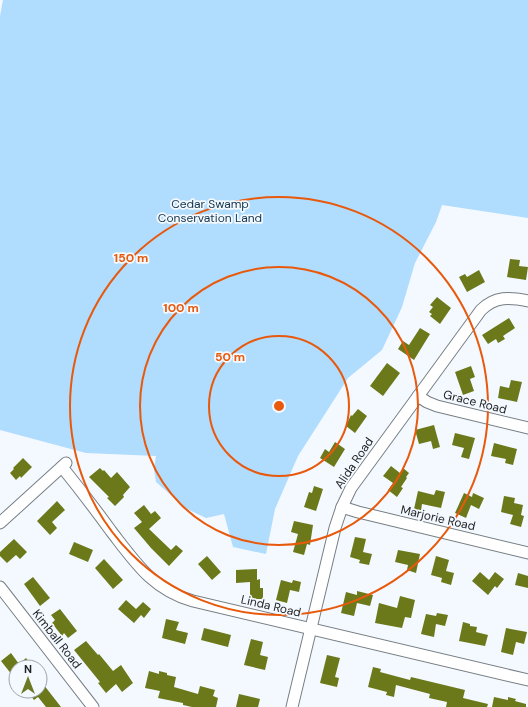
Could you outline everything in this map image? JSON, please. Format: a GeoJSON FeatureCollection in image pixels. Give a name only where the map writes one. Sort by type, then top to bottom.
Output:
{"type":"FeatureCollection","features":[{"type":"Feature","properties":{"kind":"street","name":"Alida Road"},"geometry":{"type":"LineString","coordinates":[[292,707],[335,528],[342,506],[352,488],[477,314],[485,306],[503,298],[528,301]]}},
{"type":"Feature","properties":{"kind":"street","name":"Grace Road"},"geometry":{"type":"LineString","coordinates":[[418,396],[437,406],[528,428]]}},
{"type":"Feature","properties":{"kind":"street","name":"Linda Road"},"geometry":{"type":"LineString","coordinates":[[0,523],[64,465],[138,566],[166,590],[193,601],[528,680]]}},
{"type":"Feature","properties":{"kind":"street","name":"Marjorie Road"},"geometry":{"type":"LineString","coordinates":[[342,506],[358,512],[528,553]]}},
{"type":"Feature","properties":{"kind":"street","name":"Kimball Road"},"geometry":{"type":"LineString","coordinates":[[0,587],[93,707]]}},
{"type":"Feature","properties":{"kind":"green space","name":"Cedar Swamp Conservation Land"},"geometry":{"type":"Polygon","coordinates":[[[3,0],[528,0],[528,218],[442,205],[436,222],[415,263],[402,307],[382,350],[348,378],[298,456],[275,509],[266,554],[233,547],[224,514],[206,518],[187,509],[156,482],[154,469],[156,456],[86,453],[0,430],[0,16],[3,0]]]}},
{"type":"Feature","properties":{"kind":"building"},"geometry":{"type":"Polygon","coordinates":[[[510,259],[520,260],[519,266],[528,267],[526,280],[507,277],[510,259]]]}},
{"type":"Feature","properties":{"kind":"building"},"geometry":{"type":"Polygon","coordinates":[[[479,270],[485,282],[467,292],[459,277],[465,274],[467,277],[479,270]]]}},
{"type":"Feature","properties":{"kind":"building"},"geometry":{"type":"Polygon","coordinates":[[[437,297],[451,308],[440,324],[430,316],[432,314],[429,312],[433,307],[430,305],[437,297]]]}},
{"type":"Feature","properties":{"kind":"building"},"geometry":{"type":"Polygon","coordinates":[[[509,318],[515,328],[503,336],[505,339],[498,343],[496,339],[488,344],[482,335],[509,318]]]}},
{"type":"Feature","properties":{"kind":"building"},"geometry":{"type":"Polygon","coordinates":[[[420,328],[430,334],[414,360],[398,349],[403,341],[409,345],[420,328]]]}},
{"type":"Feature","properties":{"kind":"building"},"geometry":{"type":"Polygon","coordinates":[[[387,363],[400,373],[383,396],[370,386],[387,363]]]}},
{"type":"Feature","properties":{"kind":"building"},"geometry":{"type":"Polygon","coordinates":[[[471,366],[475,377],[470,379],[474,391],[463,395],[455,372],[471,366]]]}},
{"type":"Feature","properties":{"kind":"building"},"geometry":{"type":"Polygon","coordinates":[[[511,380],[522,382],[517,402],[498,398],[500,386],[509,388],[511,380]]]}},
{"type":"Feature","properties":{"kind":"building"},"geometry":{"type":"Polygon","coordinates":[[[358,409],[367,416],[355,433],[346,426],[351,415],[352,416],[358,409]]]}},
{"type":"Feature","properties":{"kind":"building"},"geometry":{"type":"Polygon","coordinates":[[[434,425],[440,447],[433,449],[431,441],[419,444],[415,430],[434,425]]]}},
{"type":"Feature","properties":{"kind":"building"},"geometry":{"type":"Polygon","coordinates":[[[455,433],[475,438],[469,459],[461,457],[464,448],[452,445],[455,433]]]}},
{"type":"Feature","properties":{"kind":"building"},"geometry":{"type":"Polygon","coordinates":[[[335,442],[345,449],[334,467],[320,458],[325,449],[329,452],[335,442]]]}},
{"type":"Feature","properties":{"kind":"building"},"geometry":{"type":"Polygon","coordinates":[[[494,443],[517,449],[513,465],[505,463],[506,459],[491,456],[494,443]]]}},
{"type":"Feature","properties":{"kind":"building"},"geometry":{"type":"Polygon","coordinates":[[[23,458],[32,467],[21,478],[20,476],[16,480],[10,473],[23,458]]]}},
{"type":"Feature","properties":{"kind":"building"},"geometry":{"type":"Polygon","coordinates":[[[391,466],[400,473],[403,468],[409,473],[401,487],[403,488],[397,497],[388,490],[393,483],[383,476],[391,466]]]}},
{"type":"Feature","properties":{"kind":"building"},"geometry":{"type":"Polygon","coordinates":[[[100,468],[103,471],[104,470],[111,478],[117,472],[130,487],[123,495],[124,497],[115,506],[107,498],[109,497],[89,477],[100,468]]]}},
{"type":"Feature","properties":{"kind":"building"},"geometry":{"type":"Polygon","coordinates":[[[314,486],[323,489],[316,511],[304,507],[309,492],[312,493],[314,486]]]}},
{"type":"Feature","properties":{"kind":"building"},"geometry":{"type":"Polygon","coordinates":[[[436,490],[445,492],[441,508],[422,504],[421,511],[414,509],[418,491],[434,495],[436,490]]]}},
{"type":"Feature","properties":{"kind":"building"},"geometry":{"type":"Polygon","coordinates":[[[464,493],[472,497],[473,493],[484,498],[479,509],[471,505],[466,518],[455,513],[464,493]]]}},
{"type":"Feature","properties":{"kind":"building"},"geometry":{"type":"Polygon","coordinates":[[[504,496],[515,498],[514,503],[523,505],[521,515],[524,516],[521,527],[510,524],[513,515],[501,512],[504,496]]]}},
{"type":"Feature","properties":{"kind":"building"},"geometry":{"type":"Polygon","coordinates":[[[57,501],[65,510],[52,522],[57,528],[50,535],[37,521],[57,501]]]}},
{"type":"Feature","properties":{"kind":"building"},"geometry":{"type":"Polygon","coordinates":[[[144,505],[151,514],[155,511],[161,518],[149,529],[171,550],[176,545],[183,551],[169,566],[134,528],[142,522],[134,513],[144,505]]]}},
{"type":"Feature","properties":{"kind":"building"},"geometry":{"type":"Polygon","coordinates":[[[294,521],[313,525],[310,545],[307,544],[304,555],[293,552],[298,534],[291,532],[294,521]]]}},
{"type":"Feature","properties":{"kind":"building"},"geometry":{"type":"Polygon","coordinates":[[[355,537],[366,539],[363,552],[372,554],[369,565],[359,563],[360,560],[350,557],[355,537]]]}},
{"type":"Feature","properties":{"kind":"building"},"geometry":{"type":"Polygon","coordinates":[[[14,539],[27,552],[20,559],[16,555],[7,563],[0,556],[0,552],[14,539]]]}},
{"type":"Feature","properties":{"kind":"building"},"geometry":{"type":"Polygon","coordinates":[[[74,542],[93,550],[88,562],[69,554],[74,542]]]}},
{"type":"Feature","properties":{"kind":"building"},"geometry":{"type":"Polygon","coordinates":[[[398,550],[420,554],[416,573],[407,570],[408,565],[395,562],[398,550]]]}},
{"type":"Feature","properties":{"kind":"building"},"geometry":{"type":"Polygon","coordinates":[[[207,556],[221,572],[212,580],[198,564],[207,556]]]}},
{"type":"Feature","properties":{"kind":"building"},"geometry":{"type":"Polygon","coordinates":[[[436,556],[449,560],[446,571],[454,573],[451,585],[441,582],[442,578],[431,575],[436,556]]]}},
{"type":"Feature","properties":{"kind":"building"},"geometry":{"type":"Polygon","coordinates":[[[104,559],[123,580],[113,589],[95,568],[104,559]]]}},
{"type":"Feature","properties":{"kind":"building"},"geometry":{"type":"Polygon","coordinates":[[[257,569],[257,580],[260,579],[260,588],[263,588],[263,599],[250,599],[250,582],[236,583],[236,570],[257,569]]]}},
{"type":"Feature","properties":{"kind":"building"},"geometry":{"type":"Polygon","coordinates":[[[480,572],[489,580],[495,572],[504,579],[497,588],[495,586],[488,595],[472,581],[480,572]]]}},
{"type":"Feature","properties":{"kind":"building"},"geometry":{"type":"Polygon","coordinates":[[[518,573],[528,576],[528,588],[515,585],[518,573]]]}},
{"type":"Feature","properties":{"kind":"building"},"geometry":{"type":"Polygon","coordinates":[[[33,577],[50,598],[40,606],[24,584],[33,577]]]}},
{"type":"Feature","properties":{"kind":"building"},"geometry":{"type":"Polygon","coordinates":[[[281,580],[292,583],[293,580],[301,582],[299,592],[290,590],[287,603],[276,600],[281,580]]]}},
{"type":"Feature","properties":{"kind":"building"},"geometry":{"type":"Polygon","coordinates":[[[357,591],[373,595],[370,606],[357,603],[354,616],[341,613],[346,592],[357,595],[357,591]]]}},
{"type":"Feature","properties":{"kind":"building"},"geometry":{"type":"Polygon","coordinates":[[[400,596],[415,600],[411,618],[405,617],[402,628],[375,623],[379,603],[397,608],[400,596]]]}},
{"type":"Feature","properties":{"kind":"building"},"geometry":{"type":"Polygon","coordinates":[[[126,600],[136,609],[143,602],[151,609],[144,618],[141,615],[134,623],[118,609],[126,600]]]}},
{"type":"Feature","properties":{"kind":"building"},"geometry":{"type":"Polygon","coordinates":[[[60,609],[77,631],[68,638],[64,633],[62,636],[52,623],[55,620],[51,615],[60,609]]]}},
{"type":"Feature","properties":{"kind":"building"},"geometry":{"type":"Polygon","coordinates":[[[437,613],[448,615],[445,626],[436,624],[434,637],[421,634],[426,614],[436,616],[437,613]]]}},
{"type":"Feature","properties":{"kind":"building"},"geometry":{"type":"Polygon","coordinates":[[[166,619],[179,622],[176,630],[188,633],[185,644],[162,638],[166,619]]]}},
{"type":"Feature","properties":{"kind":"building"},"geometry":{"type":"Polygon","coordinates":[[[463,622],[470,624],[470,626],[477,627],[476,632],[488,635],[485,646],[459,641],[463,622]]]}},
{"type":"Feature","properties":{"kind":"building"},"geometry":{"type":"Polygon","coordinates":[[[204,628],[231,635],[228,647],[201,640],[204,628]]]}},
{"type":"Feature","properties":{"kind":"building"},"geometry":{"type":"Polygon","coordinates":[[[506,628],[527,632],[524,644],[516,642],[513,655],[501,652],[506,628]]]}},
{"type":"Feature","properties":{"kind":"building"},"geometry":{"type":"Polygon","coordinates":[[[251,639],[263,642],[260,655],[268,657],[265,670],[244,665],[251,639]]]}},
{"type":"Feature","properties":{"kind":"building"},"geometry":{"type":"Polygon","coordinates":[[[86,641],[113,671],[121,665],[133,683],[122,692],[116,684],[106,693],[98,683],[100,682],[74,650],[86,641]]]}},
{"type":"Feature","properties":{"kind":"building"},"geometry":{"type":"Polygon","coordinates":[[[11,653],[15,659],[8,659],[8,670],[1,661],[11,653]]]}},
{"type":"Feature","properties":{"kind":"building"},"geometry":{"type":"Polygon","coordinates":[[[327,655],[340,658],[335,677],[339,678],[337,687],[320,683],[327,655]]]}},
{"type":"Feature","properties":{"kind":"building"},"geometry":{"type":"Polygon","coordinates":[[[373,667],[381,669],[380,672],[410,680],[411,677],[465,690],[463,698],[488,704],[487,707],[446,707],[447,702],[429,698],[430,694],[396,685],[394,697],[386,695],[387,692],[368,687],[373,667]]]}},
{"type":"Feature","properties":{"kind":"building"},"geometry":{"type":"Polygon","coordinates":[[[149,671],[159,674],[159,671],[176,677],[174,687],[198,694],[200,686],[215,690],[213,696],[218,698],[216,707],[192,707],[183,705],[183,703],[158,698],[160,691],[145,688],[149,671]]]}},
{"type":"Feature","properties":{"kind":"building"},"geometry":{"type":"Polygon","coordinates":[[[48,690],[61,707],[46,707],[40,699],[48,699],[48,690]]]}},
{"type":"Feature","properties":{"kind":"building"},"geometry":{"type":"Polygon","coordinates":[[[239,694],[260,699],[258,707],[236,707],[239,694]]]}},
{"type":"Feature","properties":{"kind":"building"},"geometry":{"type":"Polygon","coordinates":[[[494,697],[508,700],[508,697],[516,699],[515,701],[526,704],[526,707],[492,707],[494,697]]]}}]}
